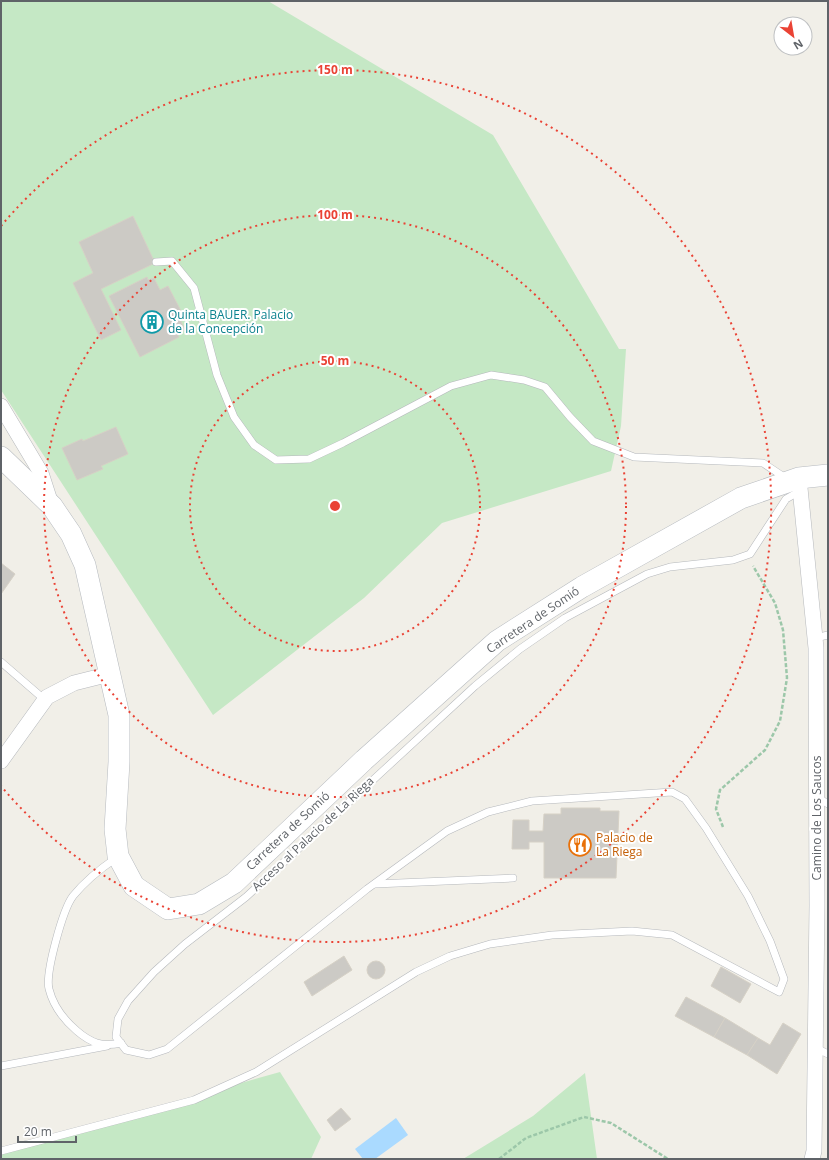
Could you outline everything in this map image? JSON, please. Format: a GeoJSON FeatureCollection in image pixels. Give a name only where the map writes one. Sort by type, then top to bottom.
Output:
{"type":"FeatureCollection","features":[{"type":"Feature","properties":{"kind":"street"},"geometry":{"type":"LineString","coordinates":[[1,406],[41,473],[52,506]]}},
{"type":"Feature","properties":{"kind":"street","name":"Carretera de Somió"},"geometry":{"type":"LineString","coordinates":[[1,457],[52,506],[70,534],[85,565],[120,714],[120,762],[115,829],[118,856],[134,886],[168,909],[199,904],[234,883],[364,760],[497,641],[582,587],[741,498],[828,475]]}},
{"type":"Feature","properties":{"kind":"street","name":"Camino de Los Saucos"},"geometry":{"type":"LineString","coordinates":[[797,483],[821,637],[822,1051],[814,1151],[812,1159]]}},
{"type":"Feature","properties":{"kind":"street"},"geometry":{"type":"LineString","coordinates":[[1,761],[45,700],[74,683],[110,674]]}},
{"type":"Feature","properties":{"kind":"lane"},"geometry":{"type":"LineString","coordinates":[[156,262],[172,261],[194,288],[217,375],[234,417],[254,445],[276,460],[309,459],[344,443],[451,386],[491,375],[524,380],[545,387],[570,417],[593,441],[617,451],[634,457],[763,463],[797,483],[750,554]]}},
{"type":"Feature","properties":{"kind":"lane","name":"Acceso al Palacio de La Riega"},"geometry":{"type":"LineString","coordinates":[[121,1043],[116,1037],[118,1019],[128,1001],[154,972],[185,944],[246,897],[469,691],[520,649],[565,618],[647,574],[670,567],[733,560],[750,554]]}},
{"type":"Feature","properties":{"kind":"lane"},"geometry":{"type":"LineString","coordinates":[[1,662],[45,700]]}},
{"type":"Feature","properties":{"kind":"lane"},"geometry":{"type":"LineString","coordinates":[[1,1066],[121,1043],[126,1050],[149,1054],[167,1049],[367,889],[376,884],[399,864],[447,831],[488,812],[532,801],[672,792],[685,799],[706,828],[748,896],[770,941],[784,978],[779,992],[672,935],[632,931],[552,935],[490,944],[450,956],[416,972],[256,1072],[194,1100],[1,1151]]}},
{"type":"Feature","properties":{"kind":"lane"},"geometry":{"type":"LineString","coordinates":[[107,1046],[88,1040],[63,1020],[48,988],[53,944],[72,897],[95,872],[118,856]]}},
{"type":"Feature","properties":{"kind":"lane"},"geometry":{"type":"LineString","coordinates":[[376,884],[513,878]]}},
{"type":"Feature","properties":{"kind":"path"},"geometry":{"type":"LineString","coordinates":[[724,829],[716,809],[720,790],[766,750],[780,721],[787,678],[783,630],[775,603],[753,568],[750,554]]}},
{"type":"Feature","properties":{"kind":"path"},"geometry":{"type":"LineString","coordinates":[[499,1159],[526,1138],[584,1117],[611,1123],[668,1159]]}},
{"type":"Feature","properties":{"kind":"green space"},"geometry":{"type":"Polygon","coordinates":[[[1,1],[268,1],[493,135],[619,349],[626,349],[621,426],[611,471],[442,523],[364,598],[213,715],[1,390],[1,1]]]}},
{"type":"Feature","properties":{"kind":"green space"},"geometry":{"type":"Polygon","coordinates":[[[280,1072],[321,1137],[311,1159],[1,1159],[1,1151],[280,1072]]]}},
{"type":"Feature","properties":{"kind":"green space"},"geometry":{"type":"Polygon","coordinates":[[[585,1073],[597,1159],[463,1159],[533,1116],[585,1073]]]}},
{"type":"Feature","properties":{"kind":"water"},"geometry":{"type":"Polygon","coordinates":[[[396,1118],[408,1135],[375,1159],[363,1159],[355,1149],[396,1118]]]}},
{"type":"Feature","properties":{"kind":"building"},"geometry":{"type":"Polygon","coordinates":[[[133,216],[155,263],[101,289],[121,330],[101,340],[73,283],[93,273],[79,242],[133,216]]]}},
{"type":"Feature","properties":{"kind":"building","name":"Quinta BAUER. Palacio de la Concepción"},"geometry":{"type":"Polygon","coordinates":[[[147,277],[148,280],[154,278],[160,290],[168,286],[181,311],[177,313],[185,330],[177,334],[179,337],[140,357],[109,296],[147,277]]]}},
{"type":"Feature","properties":{"kind":"building"},"geometry":{"type":"Polygon","coordinates":[[[116,427],[128,454],[101,466],[103,469],[77,480],[62,448],[116,427]]]}},
{"type":"Feature","properties":{"kind":"building"},"geometry":{"type":"Polygon","coordinates":[[[1,563],[15,574],[1,594],[1,563]]]}},
{"type":"Feature","properties":{"kind":"building","name":"Palacio de La Riega"},"geometry":{"type":"Polygon","coordinates":[[[561,808],[600,808],[600,811],[619,811],[616,878],[544,878],[544,842],[529,842],[529,849],[512,849],[513,820],[529,820],[529,831],[543,831],[544,814],[561,814],[561,808]]]}},
{"type":"Feature","properties":{"kind":"building"},"geometry":{"type":"Polygon","coordinates":[[[344,956],[352,970],[312,996],[304,982],[344,956]]]}},
{"type":"Feature","properties":{"kind":"building"},"geometry":{"type":"Polygon","coordinates":[[[376,961],[382,964],[385,970],[382,976],[376,979],[370,976],[367,970],[370,964],[376,961]]]}},
{"type":"Feature","properties":{"kind":"building"},"geometry":{"type":"Polygon","coordinates":[[[721,967],[751,984],[740,1003],[711,986],[721,967]]]}},
{"type":"Feature","properties":{"kind":"building"},"geometry":{"type":"Polygon","coordinates":[[[686,997],[725,1018],[714,1037],[675,1016],[686,997]]]}},
{"type":"Feature","properties":{"kind":"building"},"geometry":{"type":"Polygon","coordinates":[[[725,1018],[758,1038],[747,1055],[714,1037],[725,1018]]]}},
{"type":"Feature","properties":{"kind":"building"},"geometry":{"type":"Polygon","coordinates":[[[783,1023],[801,1034],[777,1074],[747,1055],[758,1038],[770,1045],[783,1023]]]}},
{"type":"Feature","properties":{"kind":"building"},"geometry":{"type":"Polygon","coordinates":[[[341,1108],[351,1119],[335,1131],[327,1120],[341,1108]]]}},
{"type":"Feature","properties":{"kind":"place","name":"Quinta BAUER. Palacio de la Concepción"},"geometry":{"type":"Point","coordinates":[152,322]}},
{"type":"Feature","properties":{"kind":"place","name":"Palacio de La Riega"},"geometry":{"type":"Point","coordinates":[580,845]}}]}
